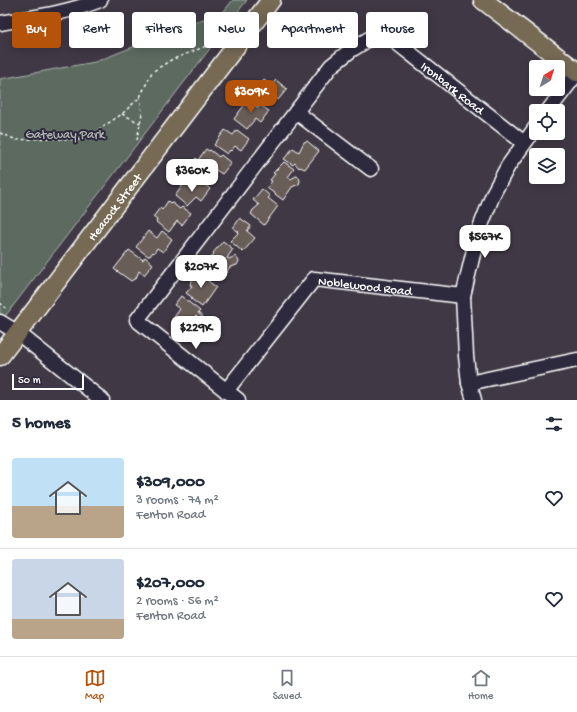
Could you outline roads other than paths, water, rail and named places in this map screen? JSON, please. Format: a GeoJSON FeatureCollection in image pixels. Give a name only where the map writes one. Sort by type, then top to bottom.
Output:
{"type":"FeatureCollection","features":[{"type":"Feature","properties":{"kind":"main road","name":"Heacock Street"},"geometry":{"type":"LineString","coordinates":[[0,356],[271,0]]}},
{"type":"Feature","properties":{"kind":"main road"},"geometry":{"type":"LineString","coordinates":[[483,0],[577,72]]}},
{"type":"Feature","properties":{"kind":"street"},"geometry":{"type":"LineString","coordinates":[[0,23],[81,8],[100,0]]}},
{"type":"Feature","properties":{"kind":"street","name":"Ironbark Road"},"geometry":{"type":"LineString","coordinates":[[296,112],[332,66],[352,50],[382,31],[524,143]]}},
{"type":"Feature","properties":{"kind":"street"},"geometry":{"type":"LineString","coordinates":[[553,104],[577,72]]}},
{"type":"Feature","properties":{"kind":"street"},"geometry":{"type":"LineString","coordinates":[[238,400],[137,320],[296,112],[371,169]]}},
{"type":"Feature","properties":{"kind":"street"},"geometry":{"type":"LineString","coordinates":[[474,400],[469,383],[466,356],[463,296],[478,233],[494,192],[508,166],[529,136]]}},
{"type":"Feature","properties":{"kind":"street","name":"Noblewood Road"},"geometry":{"type":"LineString","coordinates":[[226,391],[314,279],[463,296]]}},
{"type":"Feature","properties":{"kind":"street"},"geometry":{"type":"LineString","coordinates":[[3,310],[2,313],[18,333]]}},
{"type":"Feature","properties":{"kind":"street"},"geometry":{"type":"LineString","coordinates":[[0,322],[18,333],[102,400]]}},
{"type":"Feature","properties":{"kind":"street"},"geometry":{"type":"LineString","coordinates":[[469,383],[577,360]]}},
{"type":"Feature","properties":{"kind":"park label","name":"Gateway Park"},"geometry":{"type":"Point","coordinates":[65,133]}}]}
